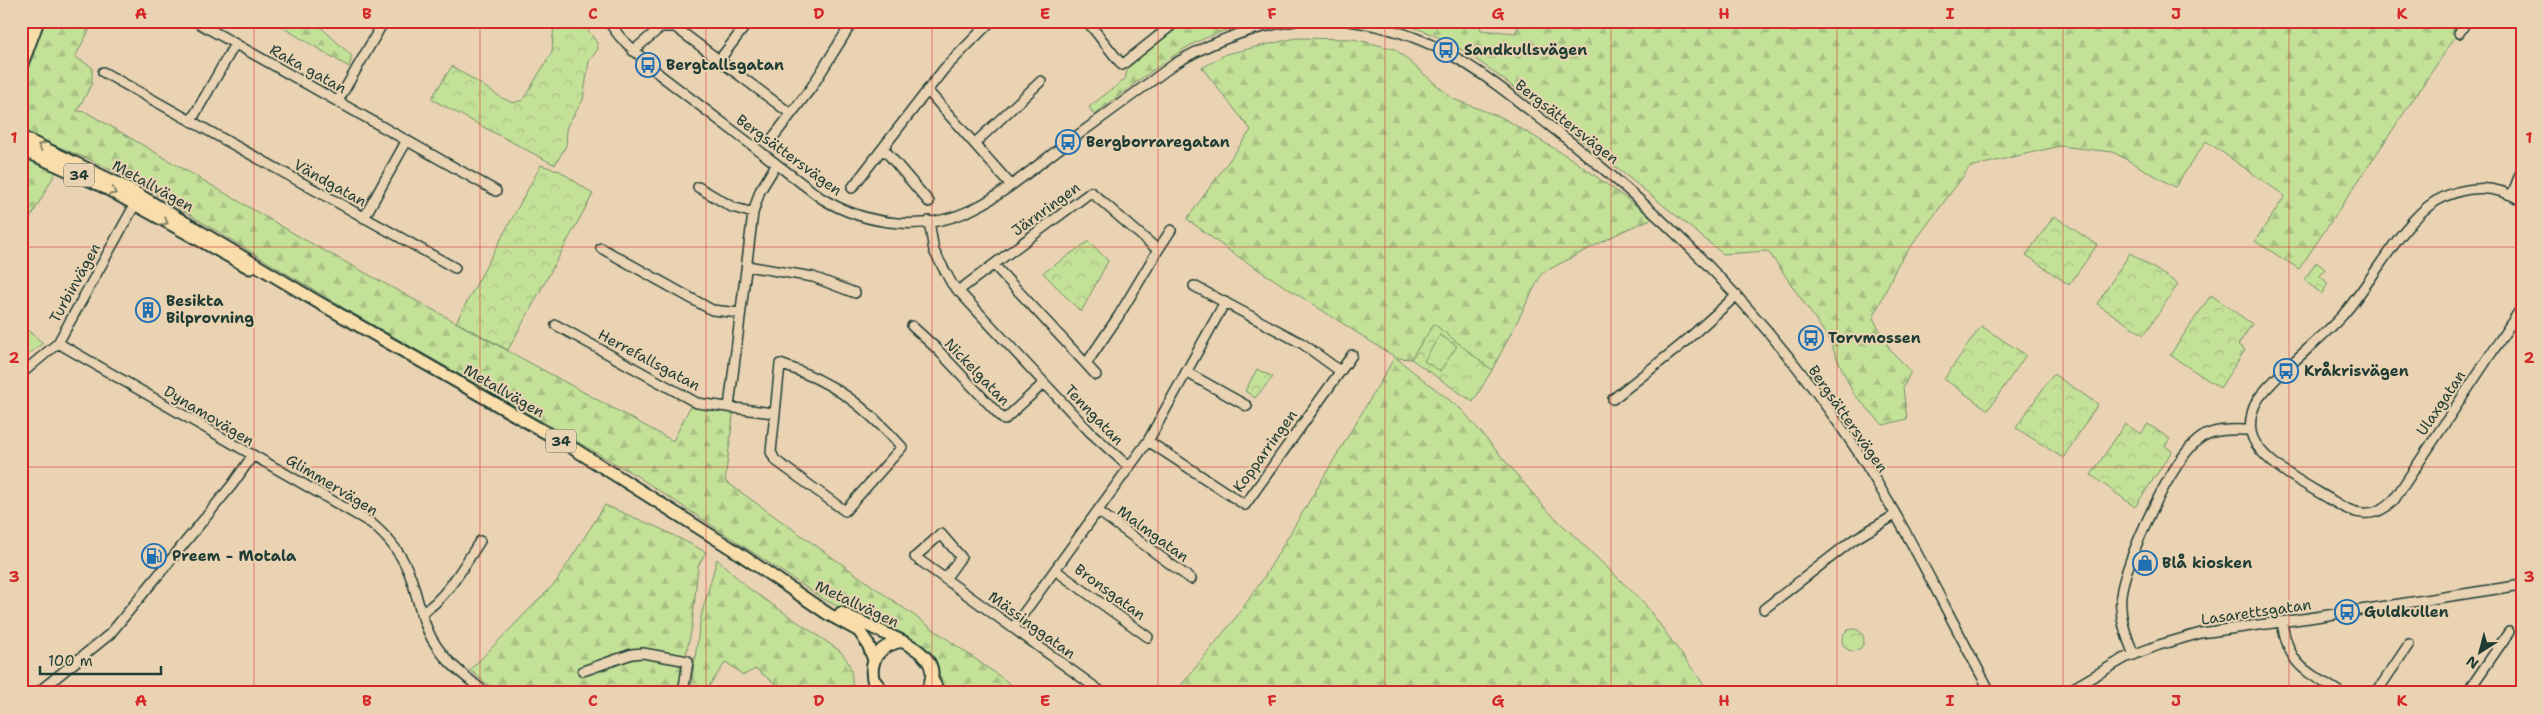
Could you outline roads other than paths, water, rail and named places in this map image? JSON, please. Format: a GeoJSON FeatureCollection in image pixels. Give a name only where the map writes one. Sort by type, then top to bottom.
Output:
{"type":"FeatureCollection","features":[{"type":"Feature","properties":{"kind":"main road"},"geometry":{"type":"LineString","coordinates":[[21,40],[28,21]]}},
{"type":"Feature","properties":{"kind":"main road"},"geometry":{"type":"LineString","coordinates":[[21,67],[38,21]]}},
{"type":"Feature","properties":{"kind":"main road","name":"Metallvägen"},"geometry":{"type":"LineString","coordinates":[[21,137],[104,176],[138,200],[571,447],[799,593],[828,614],[859,631],[868,644],[874,660]]}},
{"type":"Feature","properties":{"kind":"main road","name":"Metallvägen"},"geometry":{"type":"LineString","coordinates":[[21,149],[138,200]]}},
{"type":"Feature","properties":{"kind":"main road","name":"Metallvägen"},"geometry":{"type":"LineString","coordinates":[[799,593],[902,641]]}},
{"type":"Feature","properties":{"kind":"main road"},"geometry":{"type":"LineString","coordinates":[[874,660],[886,647],[902,641]]}},
{"type":"Feature","properties":{"kind":"main road","name":"34"},"geometry":{"type":"LineString","coordinates":[[902,641],[916,648],[927,659],[932,679],[939,693]]}},
{"type":"Feature","properties":{"kind":"main road","name":"34"},"geometry":{"type":"LineString","coordinates":[[873,679],[874,660]]}},
{"type":"Feature","properties":{"kind":"main road"},"geometry":{"type":"LineString","coordinates":[[873,679],[884,693]]}},
{"type":"Feature","properties":{"kind":"main road"},"geometry":{"type":"LineString","coordinates":[[925,693],[932,679]]}},
{"type":"Feature","properties":{"kind":"street","name":"Raka gatan"},"geometry":{"type":"LineString","coordinates":[[195,21],[496,191]]}},
{"type":"Feature","properties":{"kind":"street"},"geometry":{"type":"LineString","coordinates":[[338,101],[384,21]]}},
{"type":"Feature","properties":{"kind":"street","name":"Bergsättersvägen"},"geometry":{"type":"LineString","coordinates":[[608,21],[633,51],[660,75],[821,198],[849,212],[896,223],[930,222],[972,209],[1010,184],[1168,69],[1202,47],[1249,29],[1295,21]]}},
{"type":"Feature","properties":{"kind":"street"},"geometry":{"type":"LineString","coordinates":[[720,59],[749,21]]}},
{"type":"Feature","properties":{"kind":"street"},"geometry":{"type":"LineString","coordinates":[[771,140],[810,88],[853,21]]}},
{"type":"Feature","properties":{"kind":"street"},"geometry":{"type":"LineString","coordinates":[[852,188],[928,90],[962,49],[990,21]]}},
{"type":"Feature","properties":{"kind":"street"},"geometry":{"type":"LineString","coordinates":[[1087,21],[1122,65],[1177,21]]}},
{"type":"Feature","properties":{"kind":"street","name":"Bergsättersvägen"},"geometry":{"type":"LineString","coordinates":[[1349,21],[1379,26],[1410,35],[1427,41],[1468,63],[1630,189],[1689,243],[1777,342],[1855,447],[1895,515],[1991,693]]}},
{"type":"Feature","properties":{"kind":"street"},"geometry":{"type":"LineString","coordinates":[[2459,33],[2467,21]]}},
{"type":"Feature","properties":{"kind":"street"},"geometry":{"type":"LineString","coordinates":[[633,51],[658,29],[671,26],[679,28],[791,114]]}},
{"type":"Feature","properties":{"kind":"street"},"geometry":{"type":"LineString","coordinates":[[191,121],[235,44]]}},
{"type":"Feature","properties":{"kind":"street","name":"Vändgatan"},"geometry":{"type":"LineString","coordinates":[[103,72],[455,268]]}},
{"type":"Feature","properties":{"kind":"street"},"geometry":{"type":"LineString","coordinates":[[975,143],[1041,82]]}},
{"type":"Feature","properties":{"kind":"street"},"geometry":{"type":"LineString","coordinates":[[928,90],[1010,184]]}},
{"type":"Feature","properties":{"kind":"street"},"geometry":{"type":"LineString","coordinates":[[364,218],[407,140]]}},
{"type":"Feature","properties":{"kind":"street"},"geometry":{"type":"LineString","coordinates":[[883,148],[929,202]]}},
{"type":"Feature","properties":{"kind":"street"},"geometry":{"type":"LineString","coordinates":[[729,407],[753,213],[764,182],[776,165]]}},
{"type":"Feature","properties":{"kind":"street"},"geometry":{"type":"LineString","coordinates":[[2512,195],[2522,169]]}},
{"type":"Feature","properties":{"kind":"street"},"geometry":{"type":"LineString","coordinates":[[698,187],[732,207],[753,213]]}},
{"type":"Feature","properties":{"kind":"street"},"geometry":{"type":"LineString","coordinates":[[2134,655],[2122,618],[2121,594],[2133,556],[2151,511],[2195,442],[2216,431],[2251,430],[2252,412],[2262,393],[2342,316],[2414,221],[2429,206],[2453,193],[2469,189],[2490,188],[2512,195],[2522,201]]}},
{"type":"Feature","properties":{"kind":"street","name":"Järnringen"},"geometry":{"type":"LineString","coordinates":[[958,291],[1091,192],[1158,250]]}},
{"type":"Feature","properties":{"kind":"street","name":"Turbinvägen"},"geometry":{"type":"LineString","coordinates":[[21,374],[58,342],[138,200]]}},
{"type":"Feature","properties":{"kind":"street","name":"Tenngatan"},"geometry":{"type":"LineString","coordinates":[[930,222],[932,242],[939,262],[958,291],[1102,444],[1129,467]]}},
{"type":"Feature","properties":{"kind":"street"},"geometry":{"type":"LineString","coordinates":[[1086,364],[1118,317],[1170,230]]}},
{"type":"Feature","properties":{"kind":"street"},"geometry":{"type":"LineString","coordinates":[[601,248],[712,310],[740,313]]}},
{"type":"Feature","properties":{"kind":"street"},"geometry":{"type":"LineString","coordinates":[[994,265],[1096,375]]}},
{"type":"Feature","properties":{"kind":"street"},"geometry":{"type":"LineString","coordinates":[[747,266],[813,277],[855,293]]}},
{"type":"Feature","properties":{"kind":"street"},"geometry":{"type":"LineString","coordinates":[[1194,286],[1303,344],[1340,371]]}},
{"type":"Feature","properties":{"kind":"street"},"geometry":{"type":"LineString","coordinates":[[1612,399],[1680,346],[1737,295]]}},
{"type":"Feature","properties":{"kind":"street"},"geometry":{"type":"LineString","coordinates":[[1013,628],[1148,441],[1224,302]]}},
{"type":"Feature","properties":{"kind":"street","name":"Ulaxgatan"},"geometry":{"type":"LineString","coordinates":[[2251,430],[2258,448],[2271,461],[2343,508],[2361,514],[2380,511],[2394,500],[2522,307]]}},
{"type":"Feature","properties":{"kind":"street","name":"Herrefallsgatan"},"geometry":{"type":"LineString","coordinates":[[556,325],[697,403],[773,413]]}},
{"type":"Feature","properties":{"kind":"street","name":"Nickelgatan"},"geometry":{"type":"LineString","coordinates":[[912,326],[936,348],[1004,420],[1044,383]]}},
{"type":"Feature","properties":{"kind":"street","name":"Dynamovägen"},"geometry":{"type":"LineString","coordinates":[[37,693],[110,634],[232,485],[253,455],[58,342]]}},
{"type":"Feature","properties":{"kind":"street","name":"Kopparringen"},"geometry":{"type":"LineString","coordinates":[[1148,441],[1246,505],[1352,355]]}},
{"type":"Feature","properties":{"kind":"street"},"geometry":{"type":"LineString","coordinates":[[780,364],[806,372],[854,400],[902,447],[845,511],[775,460],[770,452],[773,413],[780,364]]}},
{"type":"Feature","properties":{"kind":"street"},"geometry":{"type":"LineString","coordinates":[[1186,372],[1247,406]]}},
{"type":"Feature","properties":{"kind":"street","name":"Glimmervägen"},"geometry":{"type":"LineString","coordinates":[[253,455],[360,515],[381,531],[406,564],[429,635],[444,658],[486,693]]}},
{"type":"Feature","properties":{"kind":"street","name":"Malmgatan"},"geometry":{"type":"LineString","coordinates":[[1098,511],[1191,579]]}},
{"type":"Feature","properties":{"kind":"street"},"geometry":{"type":"LineString","coordinates":[[1764,609],[1853,540],[1895,515]]}},
{"type":"Feature","properties":{"kind":"street","name":"Mässinggatan"},"geometry":{"type":"LineString","coordinates":[[945,579],[961,557],[941,534],[915,557],[945,579],[1103,693]]}},
{"type":"Feature","properties":{"kind":"street"},"geometry":{"type":"LineString","coordinates":[[422,614],[446,592],[480,541]]}},
{"type":"Feature","properties":{"kind":"street","name":"Bronsgatan"},"geometry":{"type":"LineString","coordinates":[[1055,570],[1148,637]]}},
{"type":"Feature","properties":{"kind":"street","name":"Lasarettsgatan"},"geometry":{"type":"LineString","coordinates":[[2066,693],[2134,655],[2159,645],[2201,633],[2522,585]]}},
{"type":"Feature","properties":{"kind":"street"},"geometry":{"type":"LineString","coordinates":[[2282,622],[2288,647],[2295,662],[2341,693]]}},
{"type":"Feature","properties":{"kind":"street"},"geometry":{"type":"LineString","coordinates":[[2467,693],[2509,632]]}},
{"type":"Feature","properties":{"kind":"street"},"geometry":{"type":"LineString","coordinates":[[2376,693],[2409,644]]}},
{"type":"Feature","properties":{"kind":"street"},"geometry":{"type":"LineString","coordinates":[[583,671],[632,654],[643,653],[688,661],[683,693]]}},
{"type":"Feature","properties":{"kind":"street"},"geometry":{"type":"LineString","coordinates":[[870,693],[873,679]]}},
{"type":"Feature","properties":{"kind":"place","name":"Sandkullsvägen"},"geometry":{"type":"Point","coordinates":[1446,50]}},
{"type":"Feature","properties":{"kind":"place","name":"Bergtallsgatan"},"geometry":{"type":"Point","coordinates":[648,65]}},
{"type":"Feature","properties":{"kind":"place","name":"Bergborraregatan"},"geometry":{"type":"Point","coordinates":[1068,142]}},
{"type":"Feature","properties":{"kind":"place","name":"Besikta Bilprovning"},"geometry":{"type":"Point","coordinates":[148,310]}},
{"type":"Feature","properties":{"kind":"place","name":"Torvmossen"},"geometry":{"type":"Point","coordinates":[1811,338]}},
{"type":"Feature","properties":{"kind":"place","name":"Kråkrisvägen"},"geometry":{"type":"Point","coordinates":[2286,371]}},
{"type":"Feature","properties":{"kind":"place","name":"Preem - Motala"},"geometry":{"type":"Point","coordinates":[154,556]}},
{"type":"Feature","properties":{"kind":"place","name":"Blå kiosken"},"geometry":{"type":"Point","coordinates":[2145,563]}},
{"type":"Feature","properties":{"kind":"place","name":"Guldkullen"},"geometry":{"type":"Point","coordinates":[2347,612]}}]}
